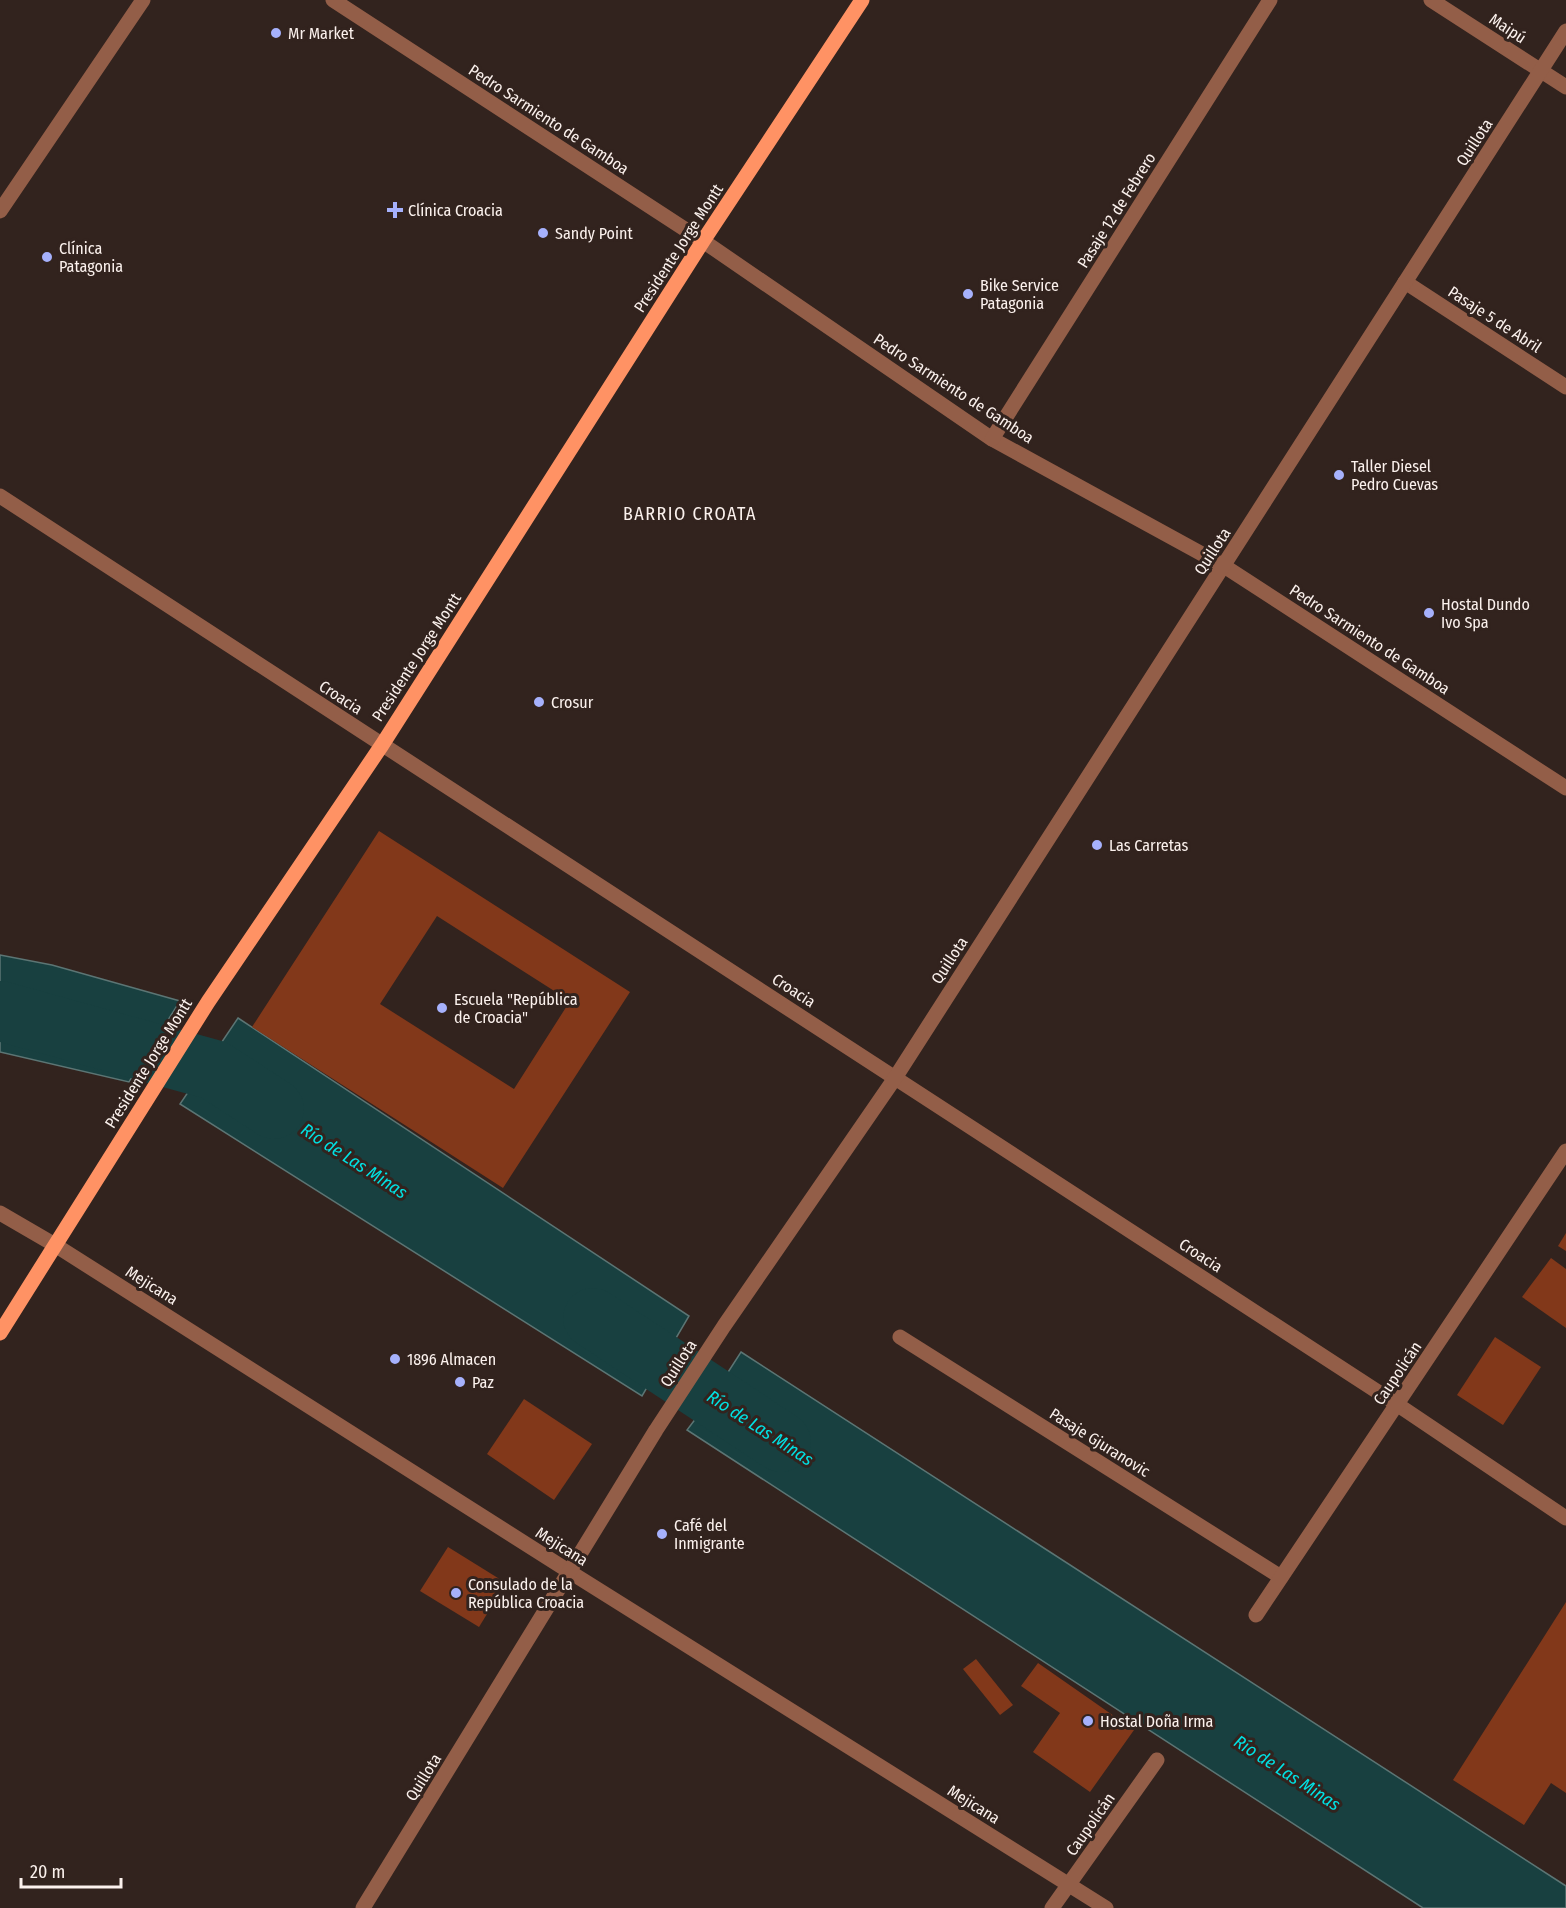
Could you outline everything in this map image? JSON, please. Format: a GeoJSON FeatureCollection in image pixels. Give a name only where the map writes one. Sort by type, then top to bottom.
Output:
{"type":"FeatureCollection","features":[{"type":"Feature","properties":{"kind":"main road","name":"Presidente Jorge Montt"},"geometry":{"type":"LineString","coordinates":[[0,1333],[208,1002],[382,745],[703,241],[862,0]]}},
{"type":"Feature","properties":{"kind":"street"},"geometry":{"type":"LineString","coordinates":[[0,211],[143,0]]}},
{"type":"Feature","properties":{"kind":"street","name":"Pedro Sarmiento de Gamboa"},"geometry":{"type":"LineString","coordinates":[[333,0],[703,241],[992,439],[1224,566],[1566,788]]}},
{"type":"Feature","properties":{"kind":"street","name":"Pasaje 12 de Febrero"},"geometry":{"type":"LineString","coordinates":[[992,439],[1270,0]]}},
{"type":"Feature","properties":{"kind":"street","name":"Maipú"},"geometry":{"type":"LineString","coordinates":[[1431,0],[1566,87]]}},
{"type":"Feature","properties":{"kind":"street","name":"Quillota"},"geometry":{"type":"LineString","coordinates":[[363,1908],[656,1430],[724,1326],[895,1078],[1566,32]]}},
{"type":"Feature","properties":{"kind":"street","name":"Pasaje 5 de Abril"},"geometry":{"type":"LineString","coordinates":[[1405,282],[1566,387]]}},
{"type":"Feature","properties":{"kind":"street","name":"Croacia"},"geometry":{"type":"LineString","coordinates":[[0,496],[1398,1405],[1566,1518]]}},
{"type":"Feature","properties":{"kind":"street","name":"Caupolicán"},"geometry":{"type":"LineString","coordinates":[[1256,1615],[1566,1151]]}},
{"type":"Feature","properties":{"kind":"street","name":"Mejicana"},"geometry":{"type":"LineString","coordinates":[[0,1213],[55,1245],[1106,1908]]}},
{"type":"Feature","properties":{"kind":"street","name":"Pasaje Gjuranovic"},"geometry":{"type":"LineString","coordinates":[[900,1337],[1281,1577]]}},
{"type":"Feature","properties":{"kind":"street","name":"Caupolicán"},"geometry":{"type":"LineString","coordinates":[[1052,1908],[1156,1760]]}},
{"type":"Feature","properties":{"kind":"water"},"geometry":{"type":"Polygon","coordinates":[[[0,955],[52,965],[180,1001],[129,1082],[0,1052],[0,955]]]}},
{"type":"Feature","properties":{"kind":"water"},"geometry":{"type":"Polygon","coordinates":[[[238,1018],[689,1316],[642,1396],[180,1104],[238,1018]]]}},
{"type":"Feature","properties":{"kind":"water"},"geometry":{"type":"Polygon","coordinates":[[[741,1352],[1566,1886],[1566,1908],[1423,1908],[687,1430],[741,1352]]]}},
{"type":"Feature","properties":{"kind":"building","name":"Escuela \"República de Croacia\""},"geometry":{"type":"Polygon","coordinates":[[[379,831],[630,992],[503,1188],[252,1027],[379,831]],[[437,916],[380,1004],[514,1089],[570,1001],[437,916]]]}},
{"type":"Feature","properties":{"kind":"building"},"geometry":{"type":"Polygon","coordinates":[[[1566,1233],[1566,1251],[1558,1246],[1566,1233]]]}},
{"type":"Feature","properties":{"kind":"building"},"geometry":{"type":"Polygon","coordinates":[[[1551,1258],[1566,1269],[1566,1328],[1522,1297],[1551,1258]]]}},
{"type":"Feature","properties":{"kind":"building"},"geometry":{"type":"Polygon","coordinates":[[[1495,1337],[1541,1367],[1503,1425],[1457,1395],[1495,1337]]]}},
{"type":"Feature","properties":{"kind":"building"},"geometry":{"type":"Polygon","coordinates":[[[524,1399],[592,1444],[554,1500],[487,1454],[524,1399]]]}},
{"type":"Feature","properties":{"kind":"building"},"geometry":{"type":"Polygon","coordinates":[[[448,1547],[506,1583],[479,1627],[420,1591],[448,1547]]]}},
{"type":"Feature","properties":{"kind":"building"},"geometry":{"type":"Polygon","coordinates":[[[1566,1602],[1566,1793],[1551,1783],[1524,1825],[1453,1780],[1566,1602]]]}},
{"type":"Feature","properties":{"kind":"building"},"geometry":{"type":"Polygon","coordinates":[[[976,1659],[1013,1705],[1000,1715],[963,1669],[976,1659]]]}},
{"type":"Feature","properties":{"kind":"building","name":"Hostal Doña Irma"},"geometry":{"type":"Polygon","coordinates":[[[1038,1663],[1134,1730],[1090,1792],[1033,1752],[1060,1713],[1021,1686],[1038,1663]]]}},
{"type":"Feature","properties":{"kind":"waterway","name":"Río de Las Minas"},"geometry":{"type":"LineString","coordinates":[[0,1011],[214,1070],[274,1109]]}},
{"type":"Feature","properties":{"kind":"waterway","name":"Río de Las Minas"},"geometry":{"type":"LineString","coordinates":[[593,1318],[781,1442]]}},
{"type":"Feature","properties":{"kind":"place","name":"Mr Market"},"geometry":{"type":"Point","coordinates":[276,33]}},
{"type":"Feature","properties":{"kind":"place","name":"Clínica Croacia"},"geometry":{"type":"Point","coordinates":[395,210]}},
{"type":"Feature","properties":{"kind":"place","name":"Sandy Point"},"geometry":{"type":"Point","coordinates":[543,233]}},
{"type":"Feature","properties":{"kind":"place","name":"Clínica Patagonia"},"geometry":{"type":"Point","coordinates":[47,257]}},
{"type":"Feature","properties":{"kind":"place","name":"Bike Service Patagonia"},"geometry":{"type":"Point","coordinates":[968,294]}},
{"type":"Feature","properties":{"kind":"place","name":"Taller Diesel Pedro Cuevas"},"geometry":{"type":"Point","coordinates":[1339,475]}},
{"type":"Feature","properties":{"kind":"place","name":"Hostal Dundo Ivo Spa"},"geometry":{"type":"Point","coordinates":[1429,613]}},
{"type":"Feature","properties":{"kind":"place","name":"Crosur"},"geometry":{"type":"Point","coordinates":[539,702]}},
{"type":"Feature","properties":{"kind":"place","name":"Las Carretas"},"geometry":{"type":"Point","coordinates":[1097,845]}},
{"type":"Feature","properties":{"kind":"place","name":"Escuela \"República de Croacia\""},"geometry":{"type":"Point","coordinates":[442,1008]}},
{"type":"Feature","properties":{"kind":"place","name":"1896 Almacen"},"geometry":{"type":"Point","coordinates":[395,1359]}},
{"type":"Feature","properties":{"kind":"place","name":"Paz"},"geometry":{"type":"Point","coordinates":[460,1382]}},
{"type":"Feature","properties":{"kind":"place","name":"Café del Inmigrante"},"geometry":{"type":"Point","coordinates":[662,1534]}},
{"type":"Feature","properties":{"kind":"place","name":"Consulado de la República Croacia"},"geometry":{"type":"Point","coordinates":[456,1593]}},
{"type":"Feature","properties":{"kind":"place","name":"Hostal Doña Irma"},"geometry":{"type":"Point","coordinates":[1088,1721]}},
{"type":"Feature","properties":{"kind":"district","name":"BARRIO CROATA"},"geometry":{"type":"Point","coordinates":[690,514]}}]}
